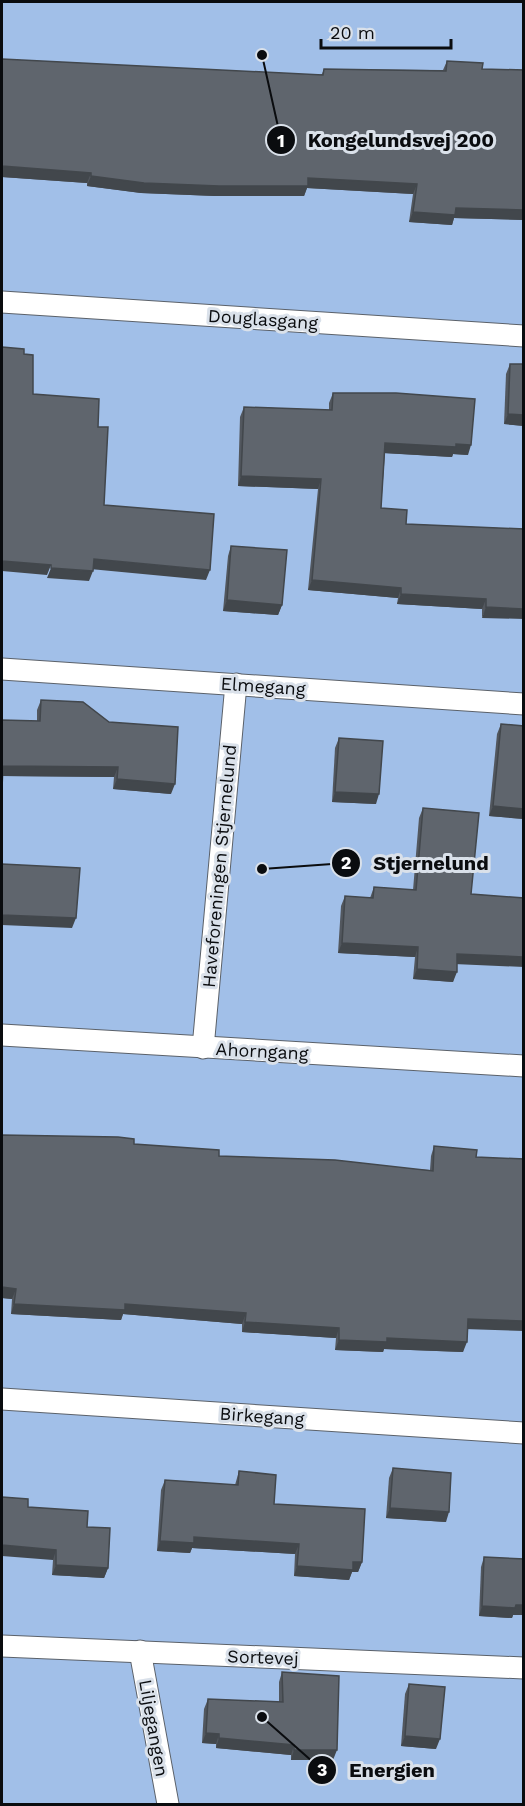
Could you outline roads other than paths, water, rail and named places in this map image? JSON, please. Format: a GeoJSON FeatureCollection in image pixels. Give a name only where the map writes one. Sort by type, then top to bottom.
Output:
{"type":"FeatureCollection","features":[{"type":"Feature","properties":{"kind":"lane","name":"Douglasgang"},"geometry":{"type":"LineString","coordinates":[[2,302],[524,336]]}},
{"type":"Feature","properties":{"kind":"lane","name":"Elmegang"},"geometry":{"type":"LineString","coordinates":[[2,669],[524,704]]}},
{"type":"Feature","properties":{"kind":"lane","name":"Haveforeningen Stjernelund"},"geometry":{"type":"LineString","coordinates":[[203,1048],[236,684]]}},
{"type":"Feature","properties":{"kind":"lane","name":"Ahorngang"},"geometry":{"type":"LineString","coordinates":[[2,1035],[524,1066]]}},
{"type":"Feature","properties":{"kind":"lane","name":"Birkegang"},"geometry":{"type":"LineString","coordinates":[[2,1399],[524,1433]]}},
{"type":"Feature","properties":{"kind":"lane","name":"Sortevej"},"geometry":{"type":"LineString","coordinates":[[2,1646],[524,1668]]}},
{"type":"Feature","properties":{"kind":"lane","name":"Liljegangen"},"geometry":{"type":"LineString","coordinates":[[140,1652],[168,1804]]}},
{"type":"Feature","properties":{"kind":"place","name":"Kongelundsvej 200"},"geometry":{"type":"Point","coordinates":[262,55]}},
{"type":"Feature","properties":{"kind":"place","name":"Stjernelund"},"geometry":{"type":"Point","coordinates":[262,869]}},
{"type":"Feature","properties":{"kind":"place","name":"Energien"},"geometry":{"type":"Point","coordinates":[262,1717]}}]}
